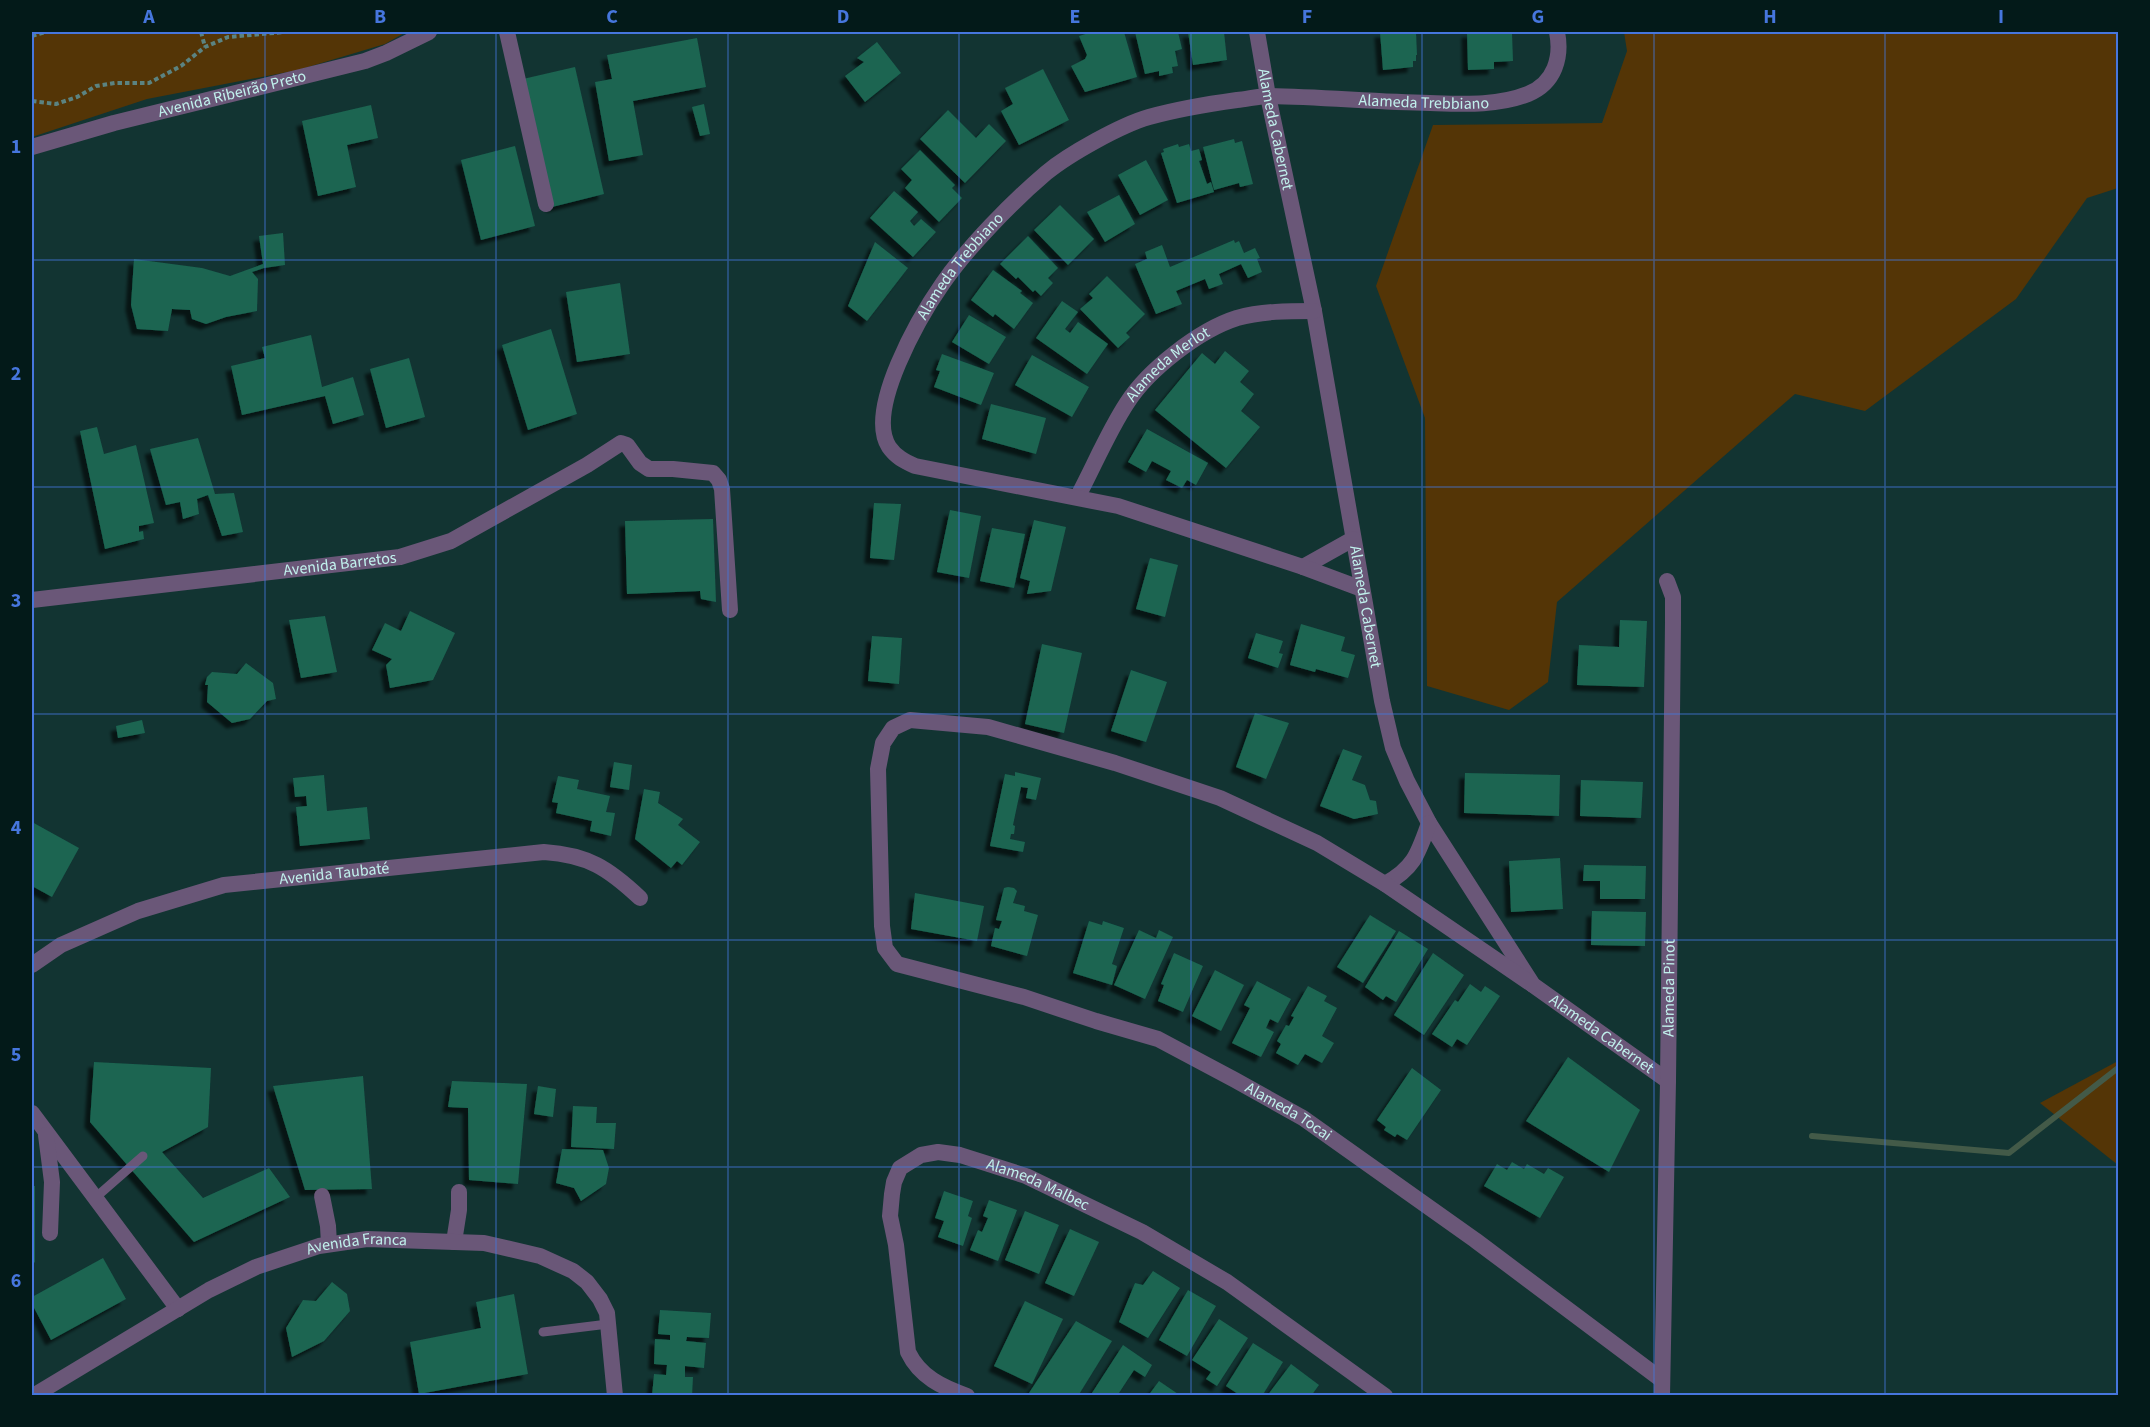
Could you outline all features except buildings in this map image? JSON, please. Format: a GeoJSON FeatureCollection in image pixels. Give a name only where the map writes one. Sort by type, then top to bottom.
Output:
{"type":"FeatureCollection","features":[{"type":"Feature","properties":{"kind":"street","name":"Avenida Ribeirão Preto"},"geometry":{"type":"LineString","coordinates":[[32,147],[114,123],[366,61],[386,54],[429,32]]}},
{"type":"Feature","properties":{"kind":"street"},"geometry":{"type":"LineString","coordinates":[[507,32],[546,204]]}},
{"type":"Feature","properties":{"kind":"street","name":"Alameda Cabernet"},"geometry":{"type":"LineString","coordinates":[[1257,32],[1268,96],[1314,311],[1382,701],[1393,748],[1429,824],[1533,985],[1668,1081]]}},
{"type":"Feature","properties":{"kind":"street","name":"Alameda Trebbiano"},"geometry":{"type":"LineString","coordinates":[[1362,589],[1303,567],[1118,506],[1078,496],[915,466],[898,458],[888,446],[882,429],[884,402],[903,351],[943,283],[989,227],[1047,172],[1094,142],[1146,118],[1194,106],[1268,96],[1367,102],[1478,104],[1510,99],[1530,93],[1550,78],[1557,64],[1559,41],[1557,32]]}},
{"type":"Feature","properties":{"kind":"street","name":"Alameda Merlot"},"geometry":{"type":"LineString","coordinates":[[1078,496],[1127,402],[1159,366],[1199,335],[1237,318],[1274,312],[1314,311]]}},
{"type":"Feature","properties":{"kind":"street","name":"Avenida Barretos"},"geometry":{"type":"LineString","coordinates":[[32,600],[400,557],[451,541],[587,465],[621,443],[627,445],[640,464],[649,469],[713,473],[719,480],[722,489],[730,610]]}},
{"type":"Feature","properties":{"kind":"street"},"geometry":{"type":"LineString","coordinates":[[1303,567],[1353,539]]}},
{"type":"Feature","properties":{"kind":"street","name":"Alameda Pinot"},"geometry":{"type":"LineString","coordinates":[[1662,1388],[1673,622],[1672,597],[1667,581]]}},
{"type":"Feature","properties":{"kind":"street","name":"Alameda Tocai"},"geometry":{"type":"LineString","coordinates":[[1533,985],[1385,884],[1317,843],[1220,798],[1115,763],[988,727],[910,720],[893,728],[883,743],[878,769],[882,926],[885,948],[897,964],[1024,997],[1158,1039],[1303,1118],[1475,1240],[1662,1388]]}},
{"type":"Feature","properties":{"kind":"street"},"geometry":{"type":"LineString","coordinates":[[1385,884],[1400,875],[1414,862],[1429,824]]}},
{"type":"Feature","properties":{"kind":"street","name":"Avenida Taubaté"},"geometry":{"type":"LineString","coordinates":[[32,965],[61,945],[138,911],[224,885],[544,852],[569,854],[594,863],[617,876],[640,898]]}},
{"type":"Feature","properties":{"kind":"street"},"geometry":{"type":"LineString","coordinates":[[32,1113],[178,1309]]}},
{"type":"Feature","properties":{"kind":"street"},"geometry":{"type":"LineString","coordinates":[[46,1133],[52,1182],[50,1233]]}},
{"type":"Feature","properties":{"kind":"street","name":"Alameda Malbec"},"geometry":{"type":"LineString","coordinates":[[967,1395],[928,1377],[914,1363],[909,1352],[896,1245],[890,1216],[894,1182],[900,1168],[921,1155],[938,1152],[978,1159],[1026,1176],[1143,1232],[1227,1282],[1385,1395]]}},
{"type":"Feature","properties":{"kind":"street"},"geometry":{"type":"LineString","coordinates":[[454,1242],[459,1192]]}},
{"type":"Feature","properties":{"kind":"street"},"geometry":{"type":"LineString","coordinates":[[322,1196],[329,1244]]}},
{"type":"Feature","properties":{"kind":"street","name":"Avenida Franca"},"geometry":{"type":"LineString","coordinates":[[33,1395],[209,1290],[256,1267],[329,1244],[367,1239],[484,1243],[540,1256],[573,1271],[587,1282],[607,1313],[615,1395]]}},
{"type":"Feature","properties":{"kind":"lane"},"geometry":{"type":"LineString","coordinates":[[95,1198],[143,1156]]}},
{"type":"Feature","properties":{"kind":"lane"},"geometry":{"type":"LineString","coordinates":[[543,1332],[608,1324]]}},
{"type":"Feature","properties":{"kind":"path"},"geometry":{"type":"LineString","coordinates":[[32,36],[45,32]]}},
{"type":"Feature","properties":{"kind":"path"},"geometry":{"type":"LineString","coordinates":[[201,32],[206,47]]}},
{"type":"Feature","properties":{"kind":"path"},"geometry":{"type":"LineString","coordinates":[[32,101],[56,104],[96,87],[115,83],[149,83],[181,66],[206,47],[228,37],[284,32]]}},
{"type":"Feature","properties":{"kind":"shaded area"},"geometry":{"type":"Polygon","coordinates":[[[32,32],[406,32],[385,44],[298,70],[147,99],[32,137],[32,32]]]}},
{"type":"Feature","properties":{"kind":"shaded area"},"geometry":{"type":"Polygon","coordinates":[[[1624,32],[2118,32],[2118,188],[2087,198],[2016,299],[1865,411],[1795,394],[1557,602],[1548,682],[1509,710],[1427,686],[1425,418],[1376,286],[1433,125],[1602,123],[1627,51],[1624,32]]]}},
{"type":"Feature","properties":{"kind":"shaded area"},"geometry":{"type":"Polygon","coordinates":[[[2118,1061],[2118,1165],[2040,1103],[2118,1061]]]}},
{"type":"Feature","properties":{"kind":"waterway"},"geometry":{"type":"LineString","coordinates":[[1812,1136],[2009,1153],[2118,1068]]}}]}
